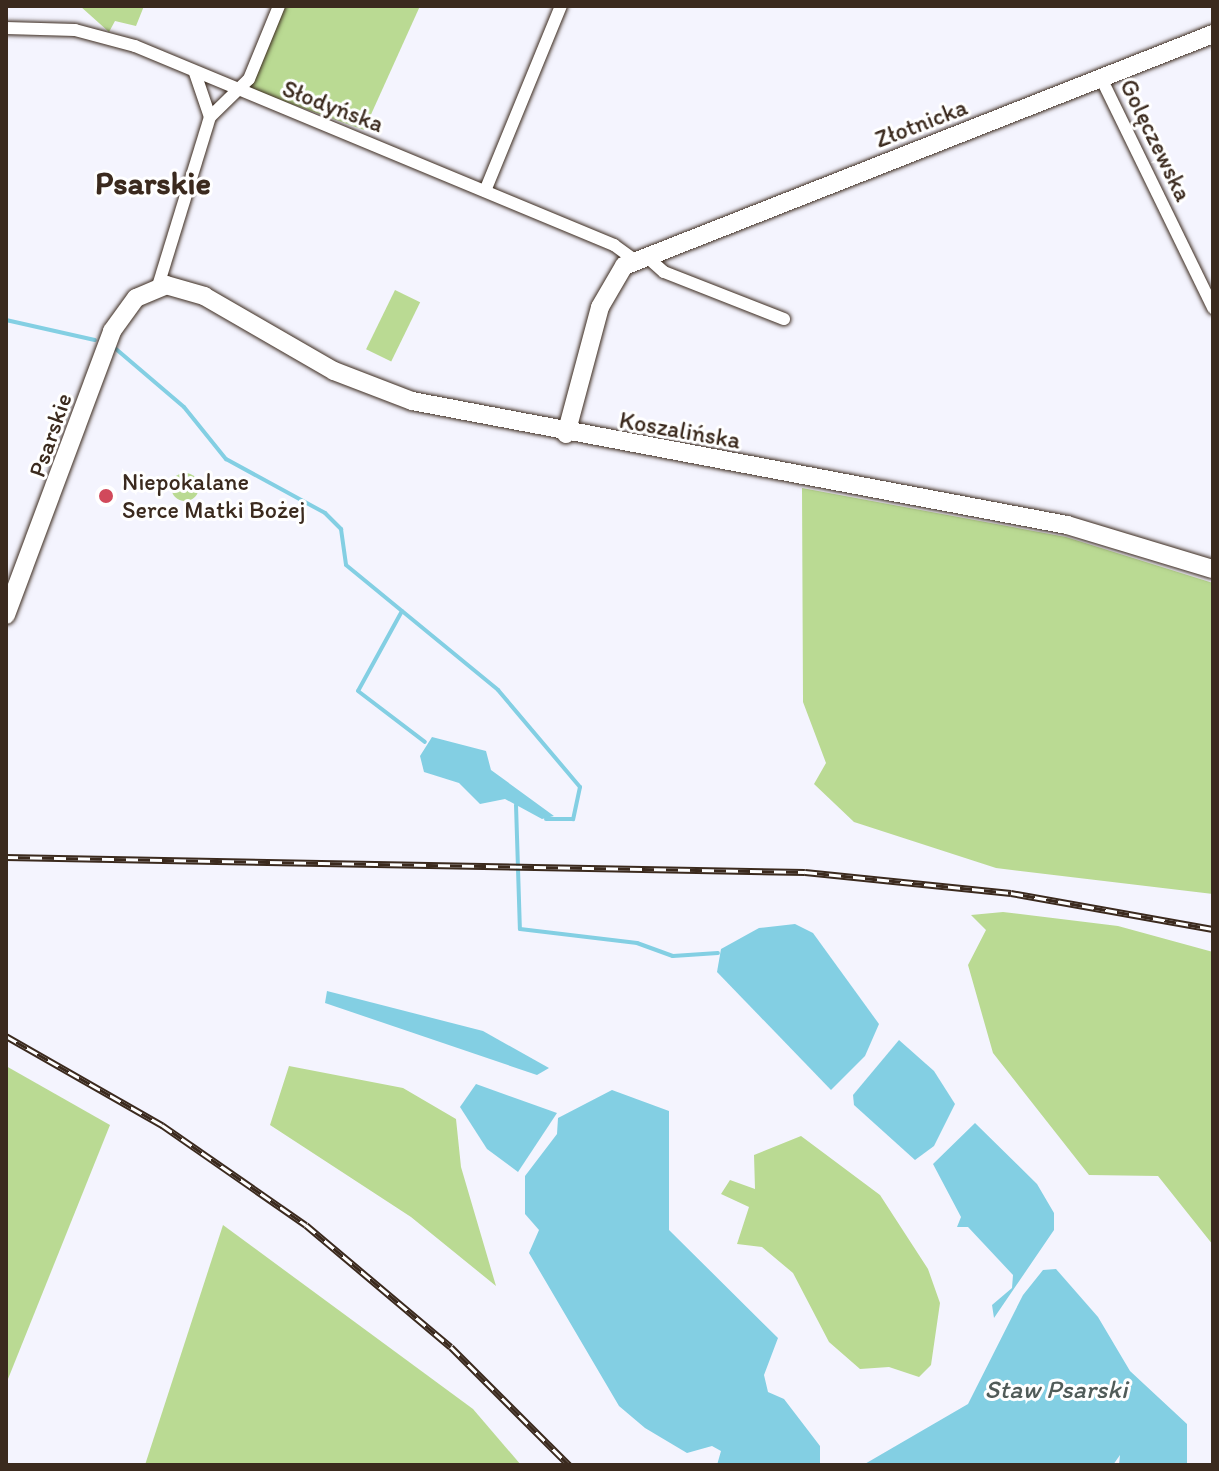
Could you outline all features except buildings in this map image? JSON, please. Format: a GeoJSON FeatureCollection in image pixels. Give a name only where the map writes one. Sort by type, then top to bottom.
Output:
{"type":"FeatureCollection","features":[{"type":"Feature","properties":{"kind":"street"},"geometry":{"type":"LineString","coordinates":[[158,286],[210,117],[238,93],[279,6]]}},
{"type":"Feature","properties":{"kind":"street"},"geometry":{"type":"LineString","coordinates":[[485,191],[561,6]]}},
{"type":"Feature","properties":{"kind":"street","name":"Słodyńska"},"geometry":{"type":"LineString","coordinates":[[6,28],[96,34],[485,191],[641,258]]}},
{"type":"Feature","properties":{"kind":"street","name":"Złotnicka"},"geometry":{"type":"LineString","coordinates":[[566,434],[604,294],[641,258],[1213,34]]}},
{"type":"Feature","properties":{"kind":"street"},"geometry":{"type":"LineString","coordinates":[[195,73],[210,117]]}},
{"type":"Feature","properties":{"kind":"street","name":"Golęczewska"},"geometry":{"type":"LineString","coordinates":[[1101,78],[1213,308]]}},
{"type":"Feature","properties":{"kind":"street"},"geometry":{"type":"LineString","coordinates":[[641,258],[664,272],[784,319]]}},
{"type":"Feature","properties":{"kind":"street","name":"Koszalińska"},"geometry":{"type":"LineString","coordinates":[[158,286],[204,296],[376,390],[566,434],[1067,525],[1213,569]]}},
{"type":"Feature","properties":{"kind":"street","name":"Psarskie"},"geometry":{"type":"LineString","coordinates":[[6,615],[112,331],[132,302],[158,286]]}},
{"type":"Feature","properties":{"kind":"green space"},"geometry":{"type":"Polygon","coordinates":[[[80,6],[144,6],[136,26],[115,21],[109,32],[80,6]]]}},
{"type":"Feature","properties":{"kind":"green space"},"geometry":{"type":"Polygon","coordinates":[[[282,6],[420,6],[364,130],[247,88],[282,6]]]}},
{"type":"Feature","properties":{"kind":"green space"},"geometry":{"type":"Polygon","coordinates":[[[395,290],[420,302],[391,362],[366,349],[395,290]]]}},
{"type":"Feature","properties":{"kind":"green space"},"geometry":{"type":"Polygon","coordinates":[[[185,473],[195,477],[199,487],[195,497],[185,501],[175,497],[171,487],[175,477],[185,473]]]}},
{"type":"Feature","properties":{"kind":"green space"},"geometry":{"type":"Polygon","coordinates":[[[802,488],[1066,537],[1213,583],[1213,894],[996,868],[854,822],[814,784],[826,763],[803,702],[802,488]]]}},
{"type":"Feature","properties":{"kind":"green space"},"geometry":{"type":"Polygon","coordinates":[[[1003,912],[1118,926],[1213,952],[1213,1245],[1158,1176],[1089,1175],[993,1053],[968,965],[986,930],[971,915],[1003,912]]]}},
{"type":"Feature","properties":{"kind":"green space"},"geometry":{"type":"Polygon","coordinates":[[[6,1066],[110,1125],[6,1384],[6,1066]]]}},
{"type":"Feature","properties":{"kind":"green space"},"geometry":{"type":"Polygon","coordinates":[[[289,1066],[403,1088],[456,1119],[461,1167],[496,1286],[411,1217],[270,1125],[289,1066]]]}},
{"type":"Feature","properties":{"kind":"green space"},"geometry":{"type":"Polygon","coordinates":[[[801,1136],[880,1195],[928,1269],[940,1303],[931,1365],[919,1377],[889,1367],[860,1369],[829,1342],[793,1273],[762,1247],[737,1244],[749,1207],[721,1194],[730,1180],[755,1189],[754,1155],[801,1136]]]}},
{"type":"Feature","properties":{"kind":"green space"},"geometry":{"type":"Polygon","coordinates":[[[223,1225],[473,1409],[521,1465],[145,1465],[223,1225]]]}},
{"type":"Feature","properties":{"kind":"water"},"geometry":{"type":"Polygon","coordinates":[[[432,737],[486,751],[491,770],[554,816],[542,819],[505,799],[480,804],[459,783],[424,772],[420,756],[432,737]]]}},
{"type":"Feature","properties":{"kind":"water"},"geometry":{"type":"Polygon","coordinates":[[[795,924],[813,933],[879,1024],[865,1056],[831,1090],[717,972],[721,949],[759,928],[795,924]]]}},
{"type":"Feature","properties":{"kind":"water"},"geometry":{"type":"Polygon","coordinates":[[[327,991],[483,1031],[549,1068],[537,1075],[325,1003],[327,991]]]}},
{"type":"Feature","properties":{"kind":"water"},"geometry":{"type":"Polygon","coordinates":[[[899,1040],[934,1071],[955,1104],[934,1146],[915,1160],[854,1105],[853,1095],[899,1040]]]}},
{"type":"Feature","properties":{"kind":"water"},"geometry":{"type":"Polygon","coordinates":[[[476,1084],[557,1113],[518,1172],[487,1149],[460,1107],[476,1084]]]}},
{"type":"Feature","properties":{"kind":"water"},"geometry":{"type":"Polygon","coordinates":[[[612,1090],[669,1111],[669,1230],[778,1338],[764,1375],[768,1392],[784,1399],[820,1446],[820,1465],[717,1465],[721,1451],[712,1446],[687,1453],[645,1428],[619,1406],[529,1253],[539,1230],[525,1214],[525,1176],[557,1134],[558,1118],[612,1090]]]}},
{"type":"Feature","properties":{"kind":"water"},"geometry":{"type":"Polygon","coordinates":[[[975,1123],[1037,1184],[1054,1213],[1054,1230],[994,1318],[992,1305],[1012,1288],[1013,1275],[968,1227],[957,1227],[961,1217],[933,1164],[975,1123]]]}},
{"type":"Feature","properties":{"kind":"water","name":"Staw Psarski"},"geometry":{"type":"Polygon","coordinates":[[[1056,1269],[1098,1317],[1130,1371],[1187,1424],[1187,1465],[1119,1465],[1120,1455],[1113,1465],[863,1465],[968,1404],[1023,1295],[1043,1270],[1056,1269]]]}},
{"type":"Feature","properties":{"kind":"waterway"},"geometry":{"type":"LineString","coordinates":[[6,320],[95,340]]}},
{"type":"Feature","properties":{"kind":"waterway"},"geometry":{"type":"LineString","coordinates":[[116,349],[184,407],[226,459],[325,513],[341,529],[346,565],[498,690],[580,787],[573,819],[546,819]]}},
{"type":"Feature","properties":{"kind":"waterway"},"geometry":{"type":"LineString","coordinates":[[402,611],[358,691],[425,742]]}},
{"type":"Feature","properties":{"kind":"waterway"},"geometry":{"type":"LineString","coordinates":[[516,805],[520,929],[637,943],[673,956],[718,953]]}},
{"type":"Feature","properties":{"kind":"railway"},"geometry":{"type":"LineString","coordinates":[[6,857],[805,872],[1011,893],[1213,929]]}},
{"type":"Feature","properties":{"kind":"railway"},"geometry":{"type":"LineString","coordinates":[[6,1036],[162,1125],[306,1225],[451,1347],[569,1465]]}},
{"type":"Feature","properties":{"kind":"place","name":"Niepokalane Serce Matki Bożej"},"geometry":{"type":"Point","coordinates":[106,496]}},
{"type":"Feature","properties":{"kind":"district","name":"Psarskie"},"geometry":{"type":"Point","coordinates":[153,183]}}]}
